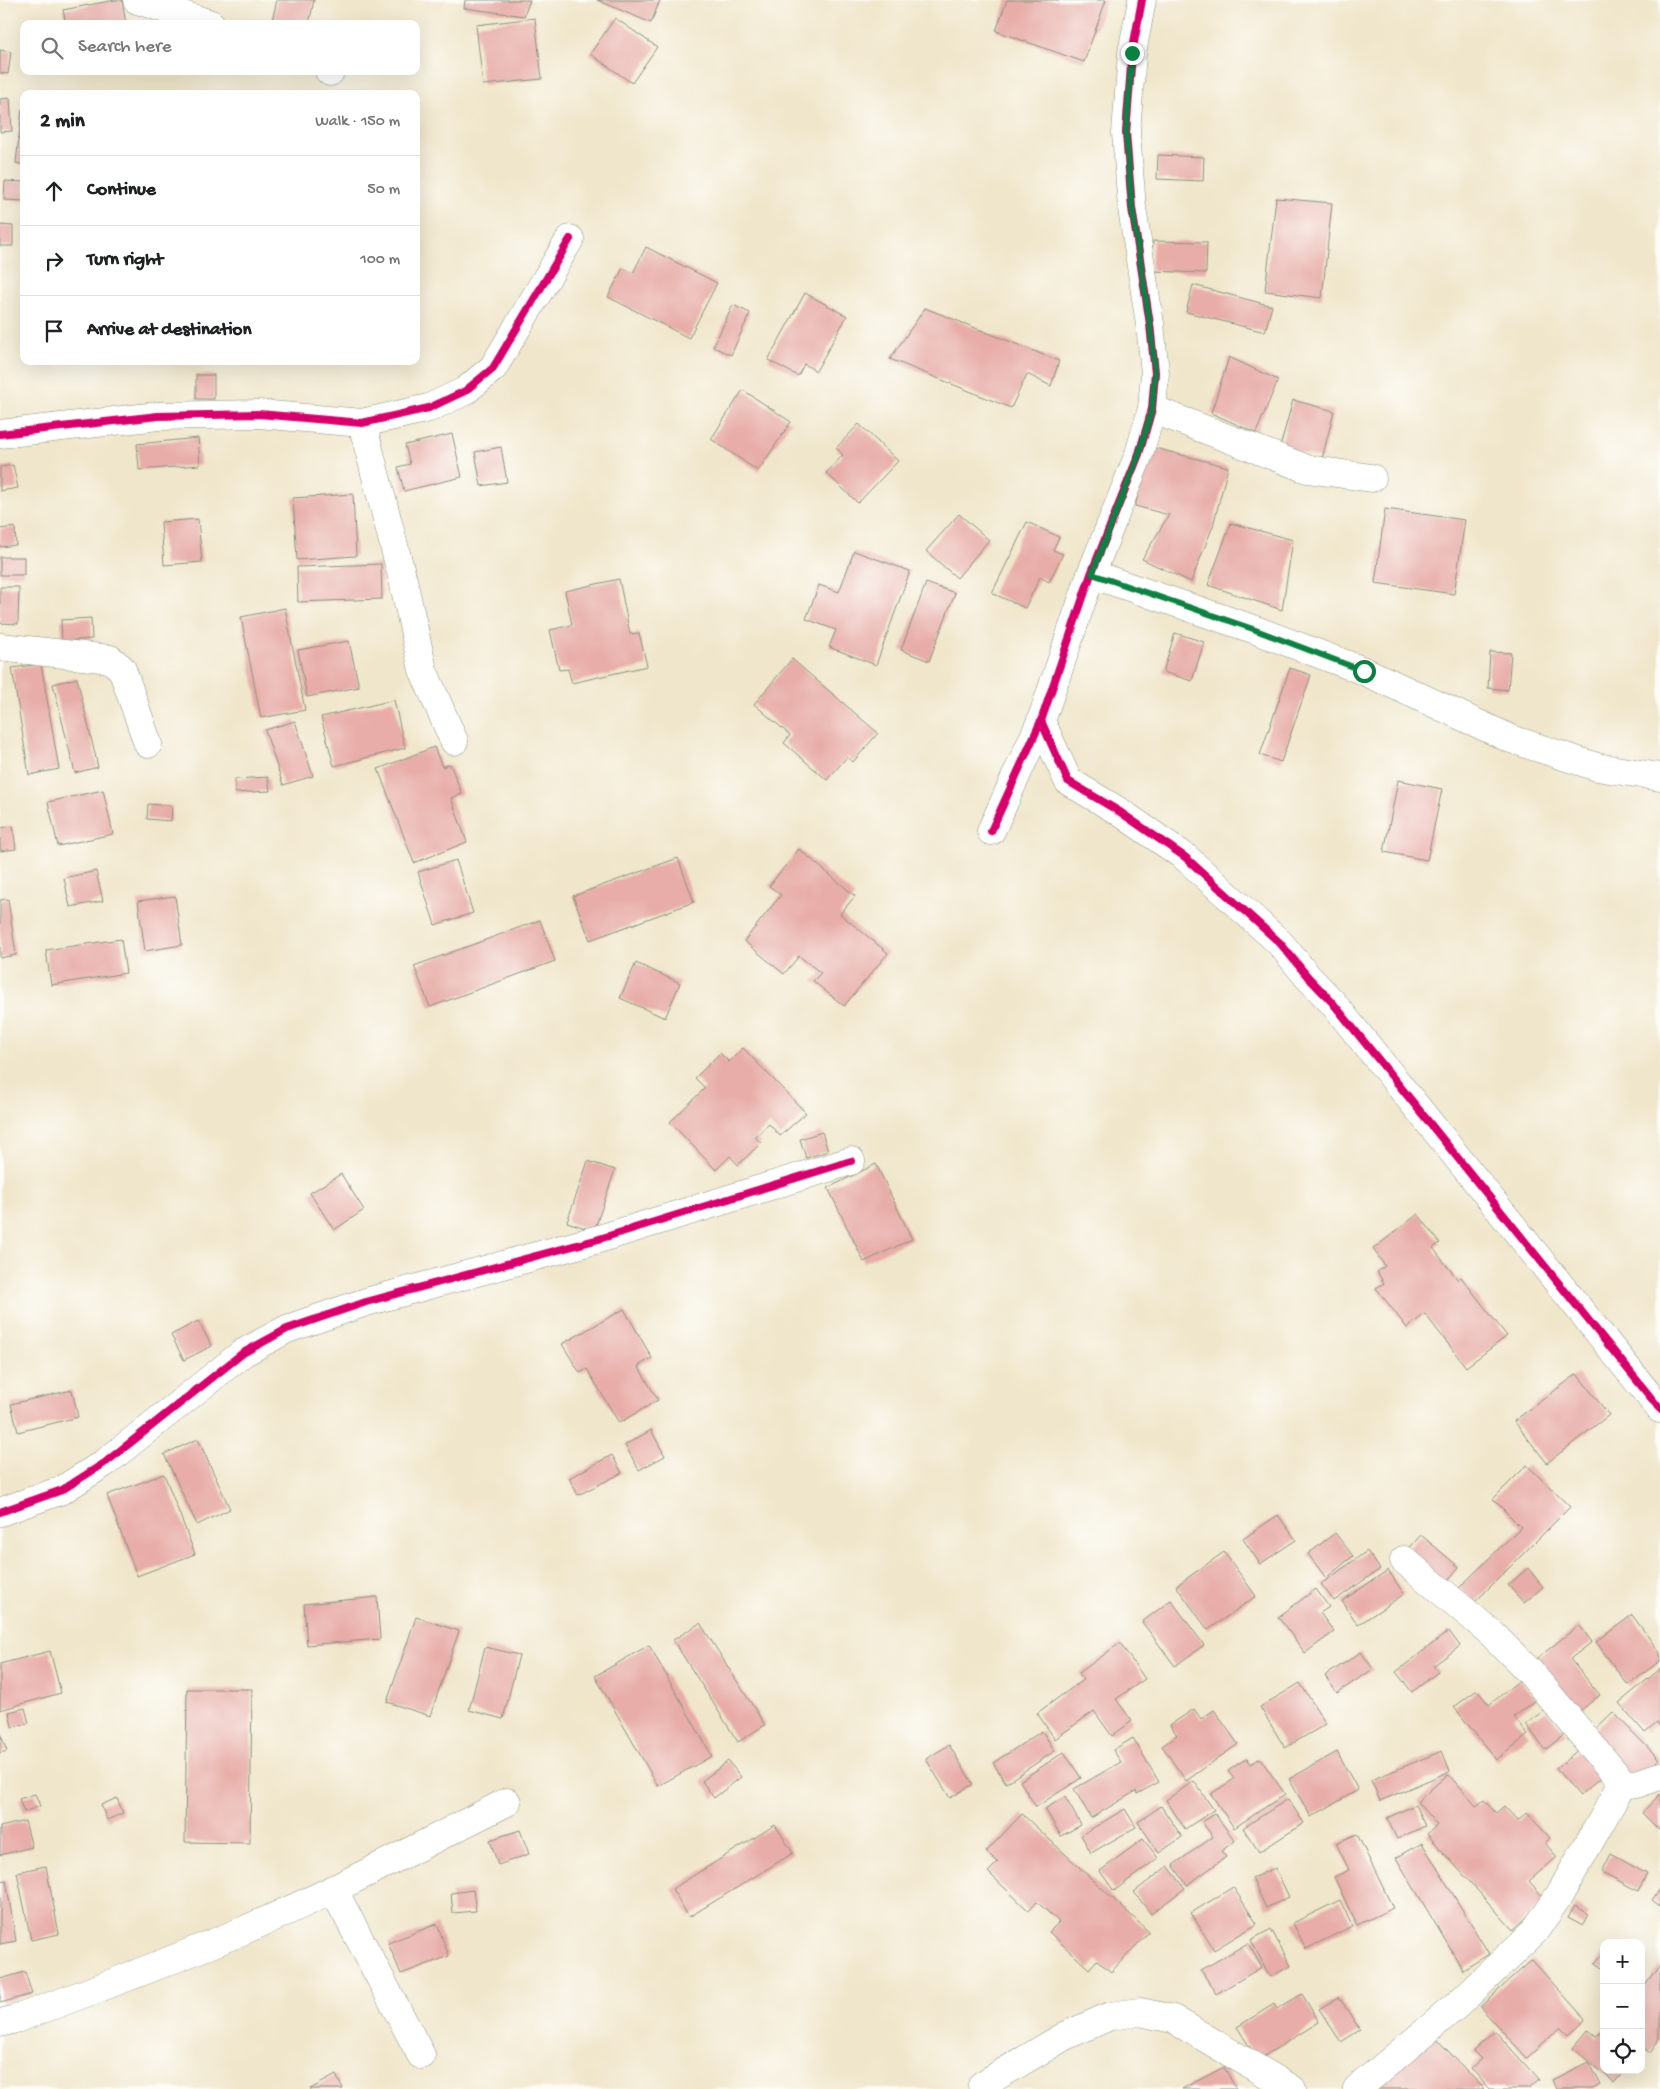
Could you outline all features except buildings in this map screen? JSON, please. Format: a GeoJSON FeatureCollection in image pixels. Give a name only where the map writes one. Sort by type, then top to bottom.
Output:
{"type":"FeatureCollection","features":[{"type":"Feature","properties":{"kind":"street"},"geometry":{"type":"LineString","coordinates":[[137,0],[199,20]]}},
{"type":"Feature","properties":{"kind":"street"},"geometry":{"type":"LineString","coordinates":[[991,832],[1041,721],[1092,574],[1139,454],[1152,409],[1155,372],[1150,324],[1132,208],[1126,133],[1132,53],[1142,0]]}},
{"type":"Feature","properties":{"kind":"street"},"geometry":{"type":"LineString","coordinates":[[0,434],[158,416],[259,414],[362,423],[429,408],[466,391],[493,368],[570,239]]}},
{"type":"Feature","properties":{"kind":"street"},"geometry":{"type":"LineString","coordinates":[[1152,409],[1307,469],[1372,478]]}},
{"type":"Feature","properties":{"kind":"street"},"geometry":{"type":"LineString","coordinates":[[362,423],[423,670],[454,741]]}},
{"type":"Feature","properties":{"kind":"street"},"geometry":{"type":"LineString","coordinates":[[1092,574],[1253,629],[1364,671],[1511,739],[1597,767],[1660,777]]}},
{"type":"Feature","properties":{"kind":"street"},"geometry":{"type":"LineString","coordinates":[[0,647],[110,659],[122,669],[148,744]]}},
{"type":"Feature","properties":{"kind":"street"},"geometry":{"type":"LineString","coordinates":[[1041,721],[1068,781],[1120,812],[1185,857],[1280,943],[1332,1002],[1660,1409]]}},
{"type":"Feature","properties":{"kind":"street"},"geometry":{"type":"LineString","coordinates":[[0,1512],[62,1490],[106,1462],[243,1354],[287,1329],[366,1302],[599,1239],[851,1161]]}},
{"type":"Feature","properties":{"kind":"street"},"geometry":{"type":"LineString","coordinates":[[1404,1560],[1490,1632],[1516,1658],[1623,1783],[1636,1784],[1660,1776]]}},
{"type":"Feature","properties":{"kind":"street"},"geometry":{"type":"LineString","coordinates":[[1356,2089],[1456,2006],[1534,1932],[1560,1894],[1623,1783]]}},
{"type":"Feature","properties":{"kind":"street"},"geometry":{"type":"LineString","coordinates":[[0,2024],[139,1974],[243,1931],[333,1889],[507,1802]]}},
{"type":"Feature","properties":{"kind":"street"},"geometry":{"type":"LineString","coordinates":[[333,1889],[421,2055]]}},
{"type":"Feature","properties":{"kind":"street"},"geometry":{"type":"LineString","coordinates":[[982,2085],[1064,2036],[1110,2016],[1140,2012],[1174,2019],[1292,2089]]}},
{"type":"Feature","properties":{"kind":"cycle path"},"geometry":{"type":"LineString","coordinates":[[991,831],[1041,721],[1091,574],[1139,454],[1152,409],[1155,373],[1150,324],[1132,208],[1126,133],[1132,53],[1142,0]]}},
{"type":"Feature","properties":{"kind":"cycle path"},"geometry":{"type":"LineString","coordinates":[[0,434],[158,416],[259,414],[362,423],[429,408],[465,391],[493,368],[570,239]]}},
{"type":"Feature","properties":{"kind":"cycle path"},"geometry":{"type":"LineString","coordinates":[[1041,721],[1068,781],[1120,812],[1185,857],[1280,943],[1332,1002],[1660,1409]]}},
{"type":"Feature","properties":{"kind":"cycle path"},"geometry":{"type":"LineString","coordinates":[[0,1512],[62,1490],[106,1462],[243,1353],[287,1329],[366,1302],[599,1239],[851,1161]]}},
{"type":"Feature","properties":{"kind":"route"},"geometry":{"type":"LineString","coordinates":[[1132,53],[1126,133],[1132,208],[1150,324],[1155,372],[1152,409],[1139,454],[1092,574],[1253,629],[1364,671]]}}]}
